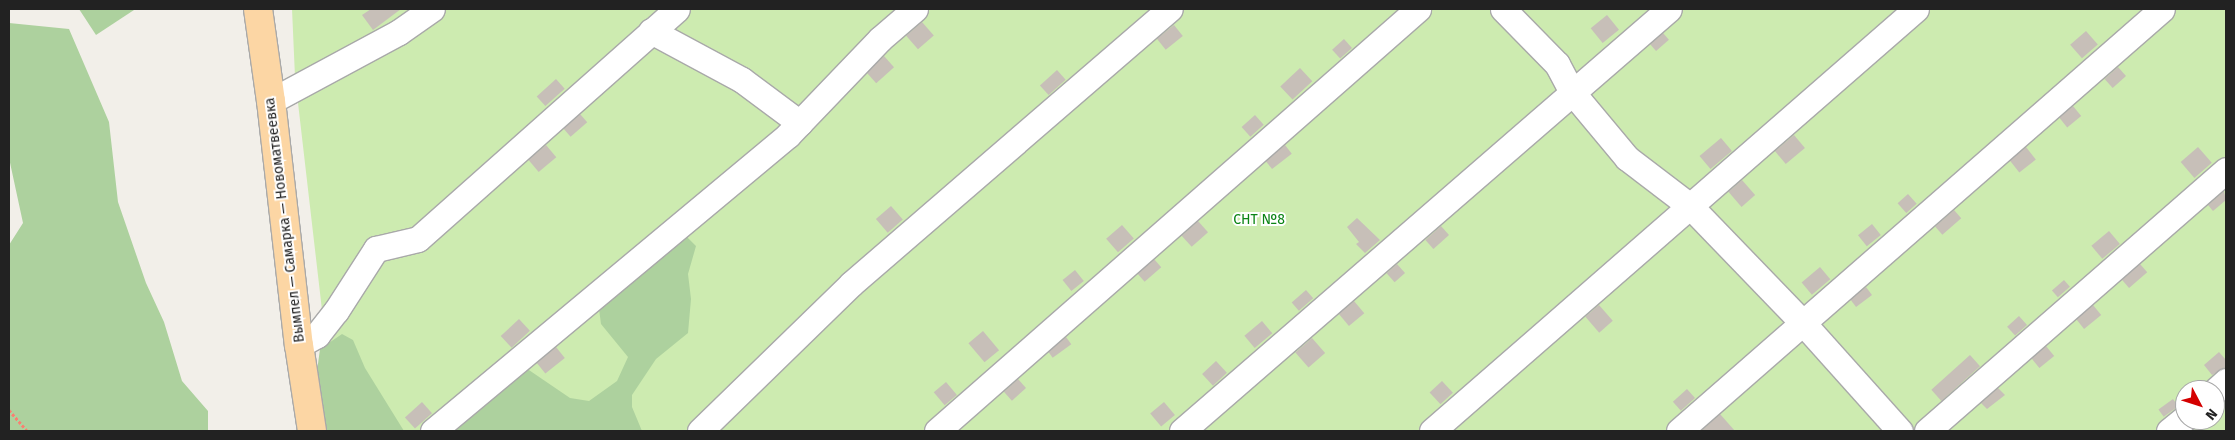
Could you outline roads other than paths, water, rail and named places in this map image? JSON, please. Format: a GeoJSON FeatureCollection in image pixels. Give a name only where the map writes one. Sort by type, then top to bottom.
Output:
{"type":"FeatureCollection","features":[{"type":"Feature","properties":{"kind":"main road","name":"Вымпел — Самарка — Новоматвеевка"},"geometry":{"type":"LineString","coordinates":[[258,9],[271,101],[299,345],[312,431]]}},
{"type":"Feature","properties":{"kind":"street"},"geometry":{"type":"LineString","coordinates":[[271,101],[399,32],[432,9]]}},
{"type":"Feature","properties":{"kind":"street"},"geometry":{"type":"LineString","coordinates":[[299,345],[317,335],[336,311],[376,249],[418,239],[677,9]]}},
{"type":"Feature","properties":{"kind":"street"},"geometry":{"type":"LineString","coordinates":[[432,431],[788,135],[880,39],[915,9]]}},
{"type":"Feature","properties":{"kind":"street"},"geometry":{"type":"LineString","coordinates":[[700,431],[851,284],[1170,9]]}},
{"type":"Feature","properties":{"kind":"street"},"geometry":{"type":"LineString","coordinates":[[937,431],[1418,9]]}},
{"type":"Feature","properties":{"kind":"street"},"geometry":{"type":"LineString","coordinates":[[1503,9],[1557,64],[1572,92],[1627,158],[1690,206],[1802,323],[1900,431]]}},
{"type":"Feature","properties":{"kind":"street"},"geometry":{"type":"LineString","coordinates":[[1182,431],[1669,9]]}},
{"type":"Feature","properties":{"kind":"street"},"geometry":{"type":"LineString","coordinates":[[1432,431],[1916,9]]}},
{"type":"Feature","properties":{"kind":"street"},"geometry":{"type":"LineString","coordinates":[[1679,431],[2162,9]]}},
{"type":"Feature","properties":{"kind":"street"},"geometry":{"type":"LineString","coordinates":[[651,31],[742,80],[800,123]]}},
{"type":"Feature","properties":{"kind":"street"},"geometry":{"type":"LineString","coordinates":[[1927,431],[2226,170]]}},
{"type":"Feature","properties":{"kind":"park label","name":"СНТ №8"},"geometry":{"type":"Point","coordinates":[1259,220]}}]}
